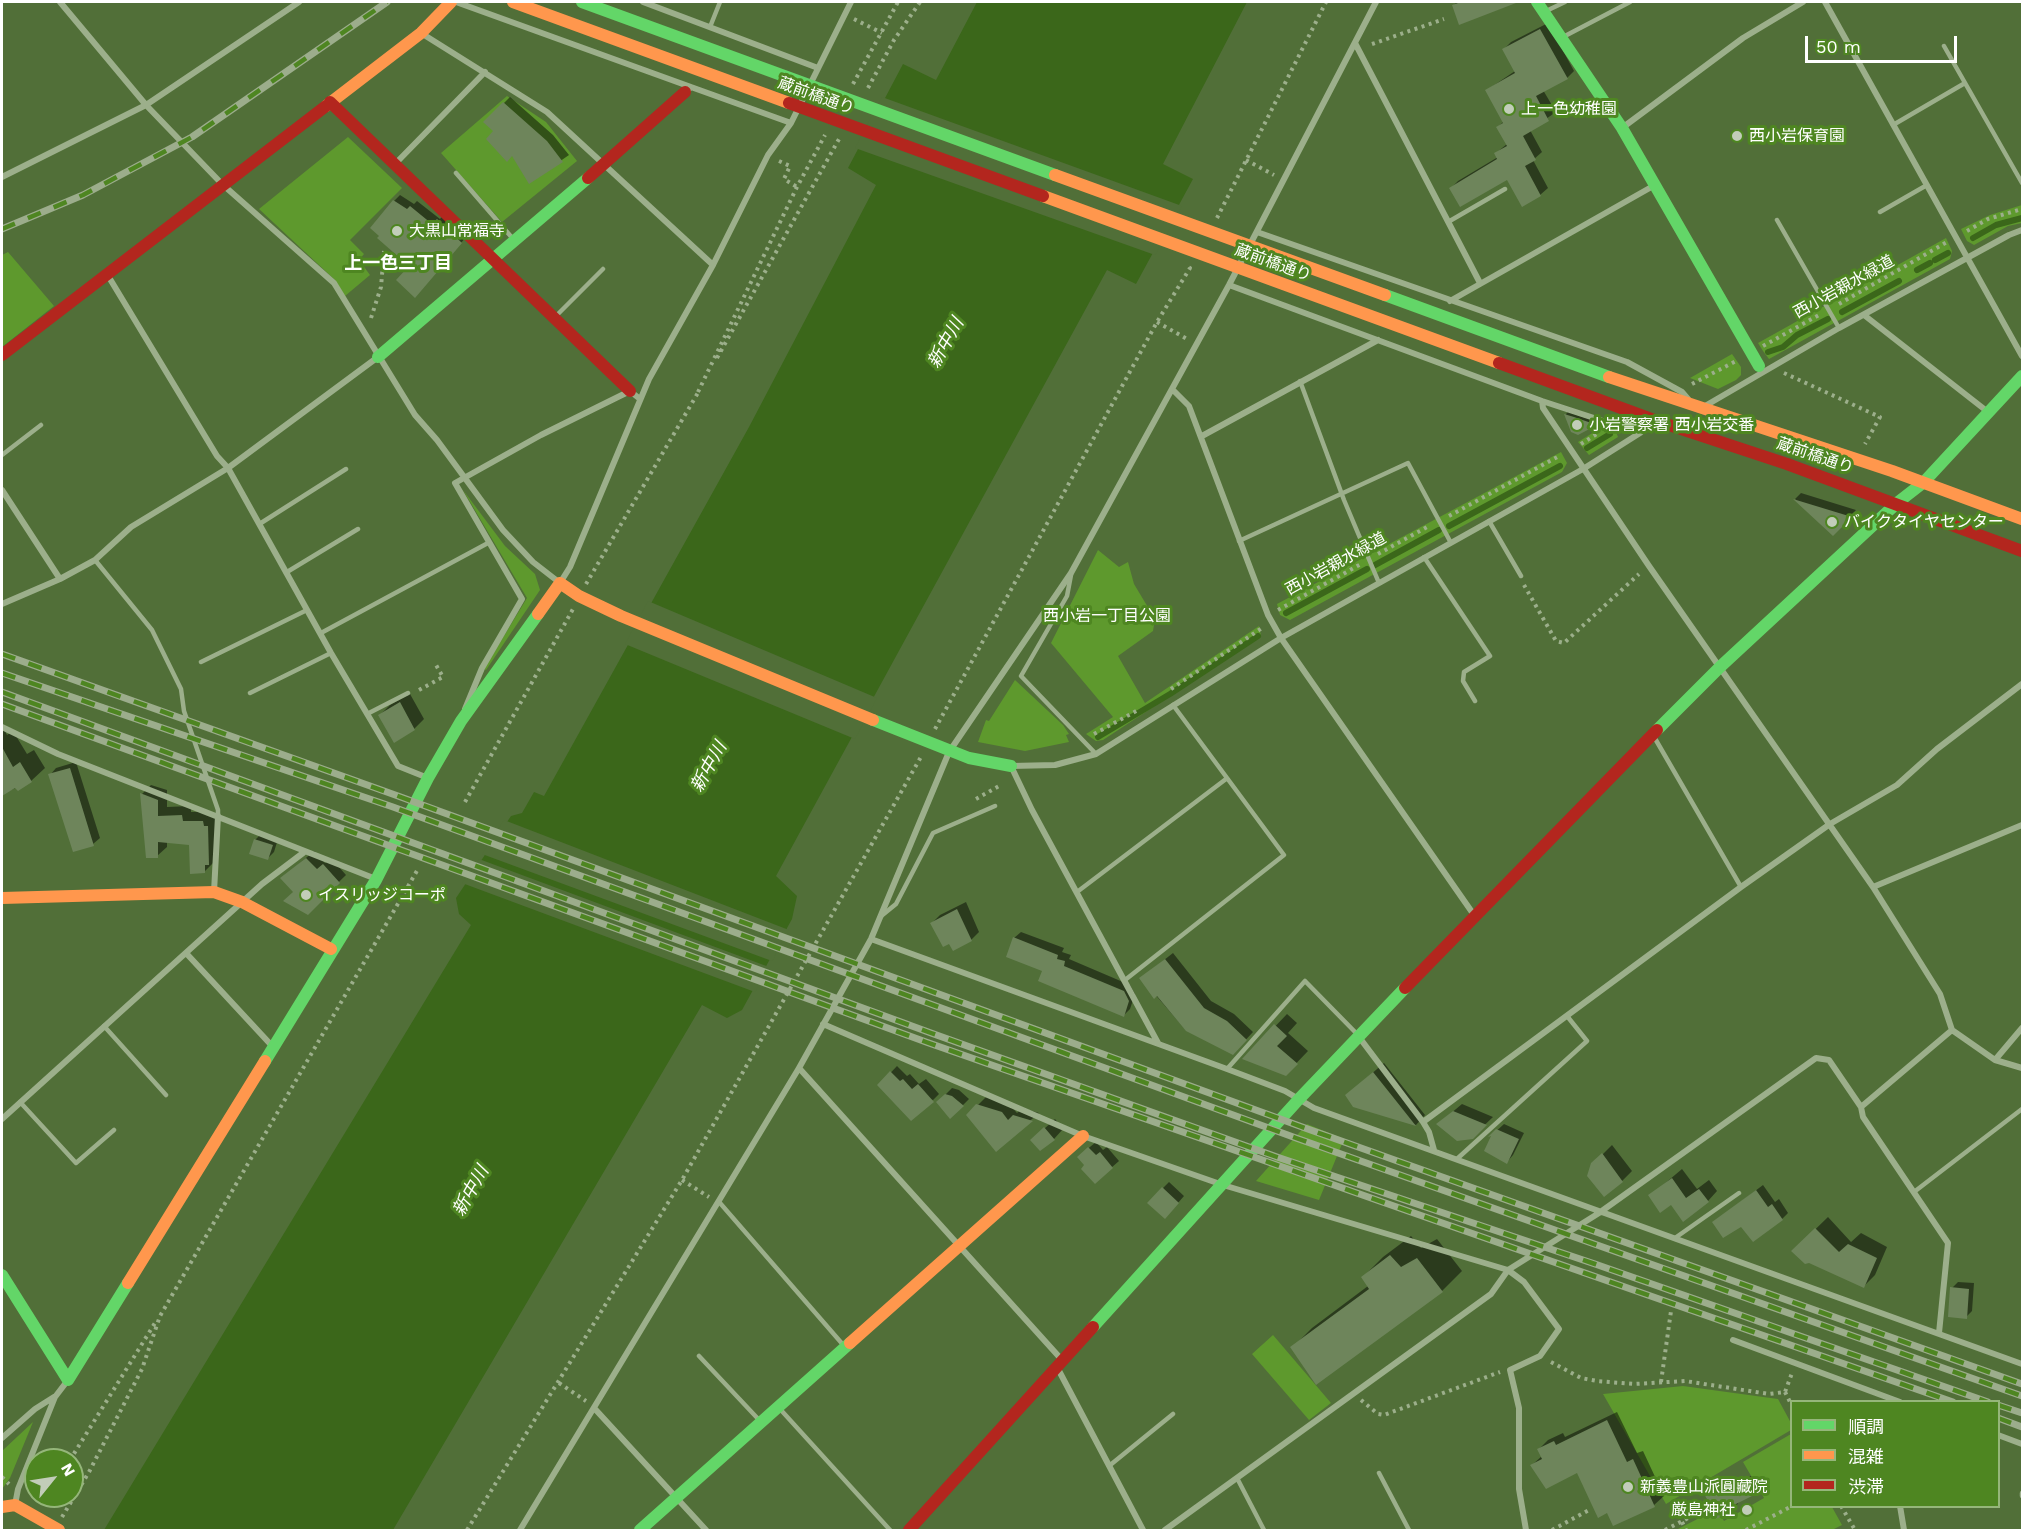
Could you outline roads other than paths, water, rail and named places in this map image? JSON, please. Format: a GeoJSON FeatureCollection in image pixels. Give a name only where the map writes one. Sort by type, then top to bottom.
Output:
{"type":"FeatureCollection","features":[{"type":"Feature","properties":{"kind":"street"},"geometry":{"type":"LineString","coordinates":[[60,2],[146,105],[222,184],[334,283],[415,415],[437,440],[518,547],[560,583],[579,596],[950,752],[1011,766],[1054,765],[1096,754],[1281,638],[1583,469],[1640,433],[1654,420]]}},
{"type":"Feature","properties":{"kind":"street"},"geometry":{"type":"LineString","coordinates":[[2,177],[146,105],[299,2]]}},
{"type":"Feature","properties":{"kind":"street"},"geometry":{"type":"LineString","coordinates":[[2,355],[421,33],[451,2]]}},
{"type":"Feature","properties":{"kind":"street"},"geometry":{"type":"LineString","coordinates":[[456,2],[688,89],[790,123]]}},
{"type":"Feature","properties":{"kind":"street","name":"蔵前橋通り"},"geometry":{"type":"LineString","coordinates":[[513,2],[1654,420],[1898,503],[2022,550]]}},
{"type":"Feature","properties":{"kind":"street","name":"蔵前橋通り"},"geometry":{"type":"LineString","coordinates":[[582,2],[1609,377],[1924,482],[2022,519]]}},
{"type":"Feature","properties":{"kind":"street"},"geometry":{"type":"LineString","coordinates":[[643,2],[818,68]]}},
{"type":"Feature","properties":{"kind":"street"},"geometry":{"type":"LineString","coordinates":[[15,1505],[18,1488],[55,1397],[68,1380],[376,880],[428,778],[461,721],[570,567],[635,395],[713,265],[768,155],[790,123],[851,2]]}},
{"type":"Feature","properties":{"kind":"street"},"geometry":{"type":"LineString","coordinates":[[520,1530],[596,1409],[799,1068],[871,939],[950,752],[1071,573],[1229,285],[1376,2]]}},
{"type":"Feature","properties":{"kind":"street"},"geometry":{"type":"LineString","coordinates":[[1622,128],[1743,38],[1803,2]]}},
{"type":"Feature","properties":{"kind":"street"},"geometry":{"type":"LineString","coordinates":[[1825,2],[2022,356]]}},
{"type":"Feature","properties":{"kind":"street"},"geometry":{"type":"LineString","coordinates":[[1541,7],[1622,128],[1760,369]]}},
{"type":"Feature","properties":{"kind":"street"},"geometry":{"type":"LineString","coordinates":[[421,33],[547,112],[713,265]]}},
{"type":"Feature","properties":{"kind":"street"},"geometry":{"type":"LineString","coordinates":[[1355,43],[1480,283]]}},
{"type":"Feature","properties":{"kind":"street"},"geometry":{"type":"LineString","coordinates":[[395,164],[485,72]]}},
{"type":"Feature","properties":{"kind":"street"},"geometry":{"type":"LineString","coordinates":[[2,604],[60,579],[95,560],[131,527],[228,468],[378,357],[605,164],[688,89]]}},
{"type":"Feature","properties":{"kind":"street"},"geometry":{"type":"LineString","coordinates":[[330,102],[635,395]]}},
{"type":"Feature","properties":{"kind":"street"},"geometry":{"type":"LineString","coordinates":[[1450,301],[1655,185]]}},
{"type":"Feature","properties":{"kind":"street"},"geometry":{"type":"LineString","coordinates":[[1257,232],[1627,362],[1682,393],[1698,406],[1760,369],[1772,367],[1839,328],[2022,230]]}},
{"type":"Feature","properties":{"kind":"street"},"geometry":{"type":"LineString","coordinates":[[107,273],[217,456],[228,468],[331,653],[398,766],[428,778]]}},
{"type":"Feature","properties":{"kind":"street"},"geometry":{"type":"LineString","coordinates":[[1229,285],[1542,401],[1640,433]]}},
{"type":"Feature","properties":{"kind":"street"},"geometry":{"type":"LineString","coordinates":[[1864,315],[1988,412]]}},
{"type":"Feature","properties":{"kind":"street"},"geometry":{"type":"LineString","coordinates":[[1202,436],[1377,340]]}},
{"type":"Feature","properties":{"kind":"street"},"geometry":{"type":"LineString","coordinates":[[909,1530],[1299,1099],[1474,915],[1720,667],[1898,503],[1924,482],[2022,376]]}},
{"type":"Feature","properties":{"kind":"street"},"geometry":{"type":"LineString","coordinates":[[1172,389],[1182,396],[1189,406],[1202,436],[1239,542],[1268,615],[1281,638],[1474,915]]}},
{"type":"Feature","properties":{"kind":"street"},"geometry":{"type":"LineString","coordinates":[[461,721],[482,668],[522,599],[455,483],[541,435],[635,395]]}},
{"type":"Feature","properties":{"kind":"street"},"geometry":{"type":"LineString","coordinates":[[1542,401],[1542,408],[1648,566],[1873,887],[1940,994],[1952,1030],[1995,1060],[2022,1068]]}},
{"type":"Feature","properties":{"kind":"street"},"geometry":{"type":"LineString","coordinates":[[2,490],[60,579]]}},
{"type":"Feature","properties":{"kind":"street"},"geometry":{"type":"LineString","coordinates":[[1423,1122],[1741,887],[1830,824],[1897,785],[1937,748],[2022,684]]}},
{"type":"Feature","properties":{"kind":"street"},"geometry":{"type":"LineString","coordinates":[[2,727],[58,754],[376,880]]}},
{"type":"Feature","properties":{"kind":"street"},"geometry":{"type":"LineString","coordinates":[[1011,766],[1159,1044]]}},
{"type":"Feature","properties":{"kind":"street"},"geometry":{"type":"LineString","coordinates":[[214,892],[218,816]]}},
{"type":"Feature","properties":{"kind":"street"},"geometry":{"type":"LineString","coordinates":[[1873,887],[2022,825]]}},
{"type":"Feature","properties":{"kind":"street"},"geometry":{"type":"LineString","coordinates":[[2,1119],[242,902],[303,853]]}},
{"type":"Feature","properties":{"kind":"street"},"geometry":{"type":"LineString","coordinates":[[2,898],[214,892],[242,902],[332,949]]}},
{"type":"Feature","properties":{"kind":"street"},"geometry":{"type":"LineString","coordinates":[[871,939],[1227,1069],[1299,1099],[1314,1108],[1458,1158],[1673,1240],[1799,1281],[2022,1364]]}},
{"type":"Feature","properties":{"kind":"street"},"geometry":{"type":"LineString","coordinates":[[186,953],[274,1048]]}},
{"type":"Feature","properties":{"kind":"street"},"geometry":{"type":"LineString","coordinates":[[823,1024],[1083,1136],[1223,1185],[1508,1270],[1524,1282],[1559,1329],[1540,1356],[1510,1370],[1519,1408],[1520,1489],[1526,1530]]}},
{"type":"Feature","properties":{"kind":"street"},"geometry":{"type":"LineString","coordinates":[[1995,1060],[2022,1028]]}},
{"type":"Feature","properties":{"kind":"street"},"geometry":{"type":"LineString","coordinates":[[1861,1107],[1952,1030]]}},
{"type":"Feature","properties":{"kind":"street"},"geometry":{"type":"LineString","coordinates":[[1359,1037],[1423,1122],[1429,1132],[1434,1150]]}},
{"type":"Feature","properties":{"kind":"street"},"geometry":{"type":"LineString","coordinates":[[1165,1530],[1491,1294],[1508,1270],[1599,1213],[1816,1058],[1829,1060],[1861,1107],[1863,1117],[1948,1243],[1939,1333]]}},
{"type":"Feature","properties":{"kind":"street"},"geometry":{"type":"LineString","coordinates":[[799,1068],[1060,1364],[1143,1530]]}},
{"type":"Feature","properties":{"kind":"street"},"geometry":{"type":"LineString","coordinates":[[640,1530],[1083,1136]]}},
{"type":"Feature","properties":{"kind":"street"},"geometry":{"type":"LineString","coordinates":[[2,1275],[68,1380]]}},
{"type":"Feature","properties":{"kind":"street"},"geometry":{"type":"LineString","coordinates":[[1732,1340],[1889,1400]]}},
{"type":"Feature","properties":{"kind":"street"},"geometry":{"type":"LineString","coordinates":[[2,1438],[35,1409],[55,1397]]}},
{"type":"Feature","properties":{"kind":"street"},"geometry":{"type":"LineString","coordinates":[[596,1409],[706,1530]]}},
{"type":"Feature","properties":{"kind":"street"},"geometry":{"type":"LineString","coordinates":[[2000,1436],[2022,1444]]}},
{"type":"Feature","properties":{"kind":"street"},"geometry":{"type":"LineString","coordinates":[[2,1507],[15,1505],[60,1525]]}},
{"type":"Feature","properties":{"kind":"street"},"geometry":{"type":"LineString","coordinates":[[1900,1508],[1904,1530]]}},
{"type":"Feature","properties":{"kind":"lane"},"geometry":{"type":"LineString","coordinates":[[710,27],[720,2]]}},
{"type":"Feature","properties":{"kind":"lane"},"geometry":{"type":"LineString","coordinates":[[1541,7],[1565,2]]}},
{"type":"Feature","properties":{"kind":"lane"},"geometry":{"type":"LineString","coordinates":[[1561,38],[1630,2]]}},
{"type":"Feature","properties":{"kind":"lane"},"geometry":{"type":"LineString","coordinates":[[1944,46],[2022,183]]}},
{"type":"Feature","properties":{"kind":"lane"},"geometry":{"type":"LineString","coordinates":[[1893,125],[1965,83]]}},
{"type":"Feature","properties":{"kind":"lane"},"geometry":{"type":"LineString","coordinates":[[456,173],[514,240]]}},
{"type":"Feature","properties":{"kind":"lane"},"geometry":{"type":"LineString","coordinates":[[1880,212],[1927,185]]}},
{"type":"Feature","properties":{"kind":"lane"},"geometry":{"type":"LineString","coordinates":[[1448,222],[1505,189]]}},
{"type":"Feature","properties":{"kind":"lane"},"geometry":{"type":"LineString","coordinates":[[1777,220],[1839,328]]}},
{"type":"Feature","properties":{"kind":"lane"},"geometry":{"type":"LineString","coordinates":[[554,319],[603,269]]}},
{"type":"Feature","properties":{"kind":"lane"},"geometry":{"type":"LineString","coordinates":[[1300,381],[1342,494],[1379,583]]}},
{"type":"Feature","properties":{"kind":"lane"},"geometry":{"type":"LineString","coordinates":[[2,455],[40,425]]}},
{"type":"Feature","properties":{"kind":"lane"},"geometry":{"type":"LineString","coordinates":[[1239,542],[1408,463],[1451,543]]}},
{"type":"Feature","properties":{"kind":"lane"},"geometry":{"type":"LineString","coordinates":[[261,524],[346,469]]}},
{"type":"Feature","properties":{"kind":"lane"},"geometry":{"type":"LineString","coordinates":[[1489,521],[1521,576]]}},
{"type":"Feature","properties":{"kind":"lane"},"geometry":{"type":"LineString","coordinates":[[286,572],[358,529]]}},
{"type":"Feature","properties":{"kind":"lane"},"geometry":{"type":"LineString","coordinates":[[321,633],[488,543]]}},
{"type":"Feature","properties":{"kind":"lane"},"geometry":{"type":"LineString","coordinates":[[1424,557],[1491,656],[1464,672],[1463,681],[1475,701]]}},
{"type":"Feature","properties":{"kind":"lane"},"geometry":{"type":"LineString","coordinates":[[95,560],[152,630],[181,689],[184,711],[218,810],[218,816]]}},
{"type":"Feature","properties":{"kind":"lane"},"geometry":{"type":"LineString","coordinates":[[1071,573],[1068,596],[1021,676],[1096,754]]}},
{"type":"Feature","properties":{"kind":"lane"},"geometry":{"type":"LineString","coordinates":[[201,662],[307,610]]}},
{"type":"Feature","properties":{"kind":"lane"},"geometry":{"type":"LineString","coordinates":[[250,693],[331,653]]}},
{"type":"Feature","properties":{"kind":"lane"},"geometry":{"type":"LineString","coordinates":[[367,714],[408,693]]}},
{"type":"Feature","properties":{"kind":"lane"},"geometry":{"type":"LineString","coordinates":[[1125,980],[1284,855],[1173,705]]}},
{"type":"Feature","properties":{"kind":"lane"},"geometry":{"type":"LineString","coordinates":[[1652,733],[1741,887]]}},
{"type":"Feature","properties":{"kind":"lane"},"geometry":{"type":"LineString","coordinates":[[1077,892],[1226,779]]}},
{"type":"Feature","properties":{"kind":"lane"},"geometry":{"type":"LineString","coordinates":[[879,918],[896,904],[933,833],[995,806]]}},
{"type":"Feature","properties":{"kind":"lane"},"geometry":{"type":"LineString","coordinates":[[1227,1069],[1305,981],[1359,1037]]}},
{"type":"Feature","properties":{"kind":"lane"},"geometry":{"type":"LineString","coordinates":[[1458,1158],[1587,1041],[1567,1016]]}},
{"type":"Feature","properties":{"kind":"lane"},"geometry":{"type":"LineString","coordinates":[[104,1026],[166,1095]]}},
{"type":"Feature","properties":{"kind":"lane"},"geometry":{"type":"LineString","coordinates":[[20,1102],[76,1163],[114,1130]]}},
{"type":"Feature","properties":{"kind":"lane"},"geometry":{"type":"LineString","coordinates":[[1914,1192],[2022,1109]]}},
{"type":"Feature","properties":{"kind":"lane"},"geometry":{"type":"LineString","coordinates":[[1673,1240],[1739,1193]]}},
{"type":"Feature","properties":{"kind":"lane"},"geometry":{"type":"LineString","coordinates":[[720,1203],[845,1347]]}},
{"type":"Feature","properties":{"kind":"lane"},"geometry":{"type":"LineString","coordinates":[[699,1356],[761,1422]]}},
{"type":"Feature","properties":{"kind":"lane"},"geometry":{"type":"LineString","coordinates":[[778,1407],[890,1530]]}},
{"type":"Feature","properties":{"kind":"lane"},"geometry":{"type":"LineString","coordinates":[[1109,1466],[1173,1414]]}},
{"type":"Feature","properties":{"kind":"lane"},"geometry":{"type":"LineString","coordinates":[[1379,1473],[1409,1530]]}},
{"type":"Feature","properties":{"kind":"lane"},"geometry":{"type":"LineString","coordinates":[[1237,1478],[1264,1530]]}},
{"type":"Feature","properties":{"kind":"water","name":"新中川"},"geometry":{"type":"Polygon","coordinates":[[[977,2],[1247,2],[1163,164],[1193,179],[1136,284],[1107,270],[776,876],[797,896],[792,919],[742,1010],[727,1018],[702,1005],[393,1530],[104,1530],[471,925],[459,914],[456,898],[511,816],[522,813],[534,792],[544,796],[749,427],[876,185],[848,168],[903,64],[936,80],[977,2]]]}},
{"type":"Feature","properties":{"kind":"waterway"},"geometry":{"type":"LineString","coordinates":[[1973,238],[1996,225],[2022,218]]}},
{"type":"Feature","properties":{"kind":"waterway"},"geometry":{"type":"LineString","coordinates":[[1935,260],[1948,253]]}},
{"type":"Feature","properties":{"kind":"waterway"},"geometry":{"type":"LineString","coordinates":[[1917,270],[1930,263]]}},
{"type":"Feature","properties":{"kind":"waterway"},"geometry":{"type":"LineString","coordinates":[[1842,312],[1899,281]]}},
{"type":"Feature","properties":{"kind":"waterway"},"geometry":{"type":"LineString","coordinates":[[1768,352],[1783,347],[1797,335],[1828,319]]}},
{"type":"Feature","properties":{"kind":"waterway"},"geometry":{"type":"LineString","coordinates":[[1587,448],[1610,434]]}},
{"type":"Feature","properties":{"kind":"waterway"},"geometry":{"type":"LineString","coordinates":[[1449,526],[1560,466]]}},
{"type":"Feature","properties":{"kind":"waterway"},"geometry":{"type":"LineString","coordinates":[[1375,565],[1439,530]]}},
{"type":"Feature","properties":{"kind":"waterway"},"geometry":{"type":"LineString","coordinates":[[1286,613],[1367,569]]}},
{"type":"Feature","properties":{"kind":"waterway"},"geometry":{"type":"LineString","coordinates":[[1098,737],[1170,694],[1258,636]]}},
{"type":"Feature","properties":{"kind":"railway"},"geometry":{"type":"LineString","coordinates":[[2,229],[83,195],[192,137],[387,2]]}},
{"type":"Feature","properties":{"kind":"railway"},"geometry":{"type":"LineString","coordinates":[[2,654],[398,796],[1305,1128],[2022,1384]]}},
{"type":"Feature","properties":{"kind":"railway"},"geometry":{"type":"LineString","coordinates":[[2,673],[393,807],[1296,1138],[2022,1396]]}},
{"type":"Feature","properties":{"kind":"railway"},"geometry":{"type":"LineString","coordinates":[[2,692],[931,1033],[1277,1157],[1595,1264],[1982,1400]]}},
{"type":"Feature","properties":{"kind":"railway"},"geometry":{"type":"LineString","coordinates":[[2,704],[926,1042],[1947,1400]]}},
{"type":"Feature","properties":{"kind":"railway"},"geometry":{"type":"LineString","coordinates":[[2000,1406],[2022,1413]]}},
{"type":"Feature","properties":{"kind":"railway"},"geometry":{"type":"LineString","coordinates":[[2000,1419],[2022,1427]]}},
{"type":"Feature","properties":{"kind":"place","name":"上一色幼稚園"},"geometry":{"type":"Point","coordinates":[1509,109]}},
{"type":"Feature","properties":{"kind":"place","name":"西小岩保育園"},"geometry":{"type":"Point","coordinates":[1737,136]}},
{"type":"Feature","properties":{"kind":"place","name":"大黒山常福寺"},"geometry":{"type":"Point","coordinates":[397,231]}},
{"type":"Feature","properties":{"kind":"place","name":"小岩警察署 西小岩交番"},"geometry":{"type":"Point","coordinates":[1577,425]}},
{"type":"Feature","properties":{"kind":"place","name":"バイクタイヤセンター"},"geometry":{"type":"Point","coordinates":[1832,522]}},
{"type":"Feature","properties":{"kind":"place","name":"イスリッジコーポ"},"geometry":{"type":"Point","coordinates":[306,895]}},
{"type":"Feature","properties":{"kind":"place","name":"新義豊山派圓藏院"},"geometry":{"type":"Point","coordinates":[1628,1487]}},
{"type":"Feature","properties":{"kind":"place","name":"厳島神社"},"geometry":{"type":"Point","coordinates":[1747,1510]}},
{"type":"Feature","properties":{"kind":"district","name":"上一色三丁目"},"geometry":{"type":"Point","coordinates":[398,264]}},
{"type":"Feature","properties":{"kind":"park label","name":"西小岩一丁目公園"},"geometry":{"type":"Point","coordinates":[1107,616]}}]}
